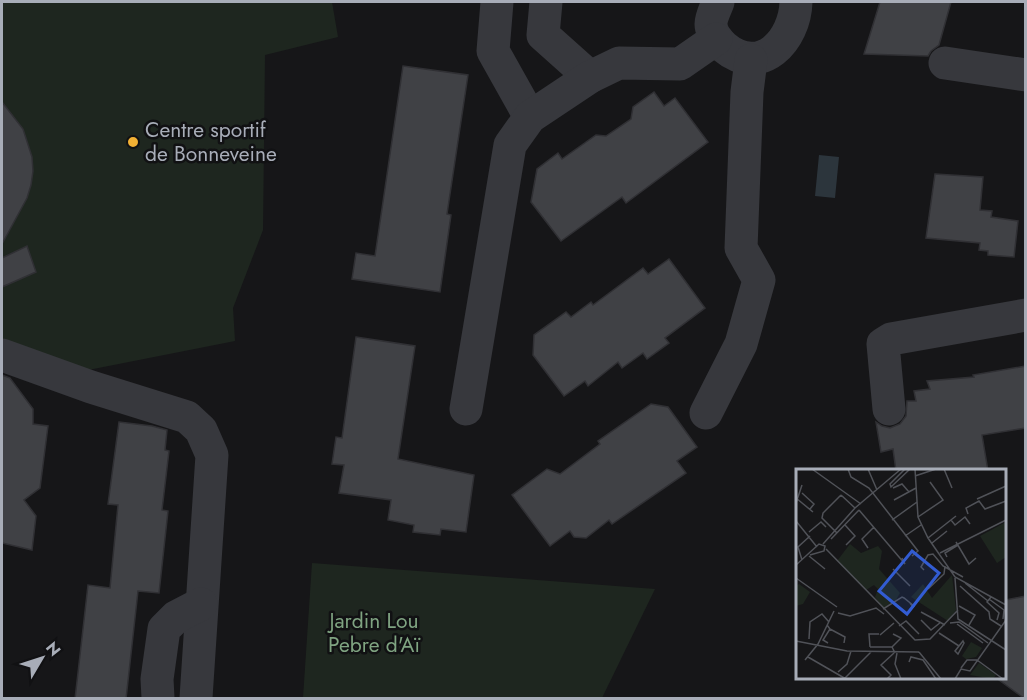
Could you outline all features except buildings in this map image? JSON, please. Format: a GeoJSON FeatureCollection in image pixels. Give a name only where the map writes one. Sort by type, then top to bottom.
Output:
{"type":"FeatureCollection","features":[{"type":"Feature","properties":{"kind":"street"},"geometry":{"type":"LineString","coordinates":[[497,2],[493,51],[530,117]]}},
{"type":"Feature","properties":{"kind":"street"},"geometry":{"type":"LineString","coordinates":[[546,2],[543,35],[590,77]]}},
{"type":"Feature","properties":{"kind":"street"},"geometry":{"type":"LineString","coordinates":[[718,2],[711,23],[716,39],[733,54],[751,60],[769,54],[786,39],[796,16],[796,2]]}},
{"type":"Feature","properties":{"kind":"street"},"geometry":{"type":"LineString","coordinates":[[466,409],[510,145],[530,117],[590,77],[619,63],[680,64],[716,39]]}},
{"type":"Feature","properties":{"kind":"street"},"geometry":{"type":"LineString","coordinates":[[706,413],[741,344],[759,280],[741,248],[747,92],[751,60]]}},
{"type":"Feature","properties":{"kind":"street"},"geometry":{"type":"LineString","coordinates":[[945,63],[1026,75]]}},
{"type":"Feature","properties":{"kind":"street"},"geometry":{"type":"LineString","coordinates":[[889,409],[883,344],[891,339],[1024,316]]}},
{"type":"Feature","properties":{"kind":"street"},"geometry":{"type":"LineString","coordinates":[[2,355],[91,387],[188,417],[201,430],[212,455],[196,699]]}},
{"type":"Feature","properties":{"kind":"street"},"geometry":{"type":"LineString","coordinates":[[158,699],[164,629],[176,617],[201,604]]}},
{"type":"Feature","properties":{"kind":"green space","name":"Centre sportif de Bonneveine"},"geometry":{"type":"Polygon","coordinates":[[[2,2],[332,2],[338,37],[265,55],[263,230],[233,308],[235,341],[73,373],[2,344],[2,2]]]}},
{"type":"Feature","properties":{"kind":"green space","name":"Jardin Lou Pebre d'Aï"},"geometry":{"type":"Polygon","coordinates":[[[312,563],[655,589],[602,698],[303,698],[312,563]]]}},
{"type":"Feature","properties":{"kind":"shaded area"},"geometry":{"type":"Polygon","coordinates":[[[819,155],[839,157],[835,198],[815,196],[819,155]]]}},
{"type":"Feature","properties":{"kind":"place","name":"Centre sportif de Bonneveine"},"geometry":{"type":"Point","coordinates":[133,142]}}]}
